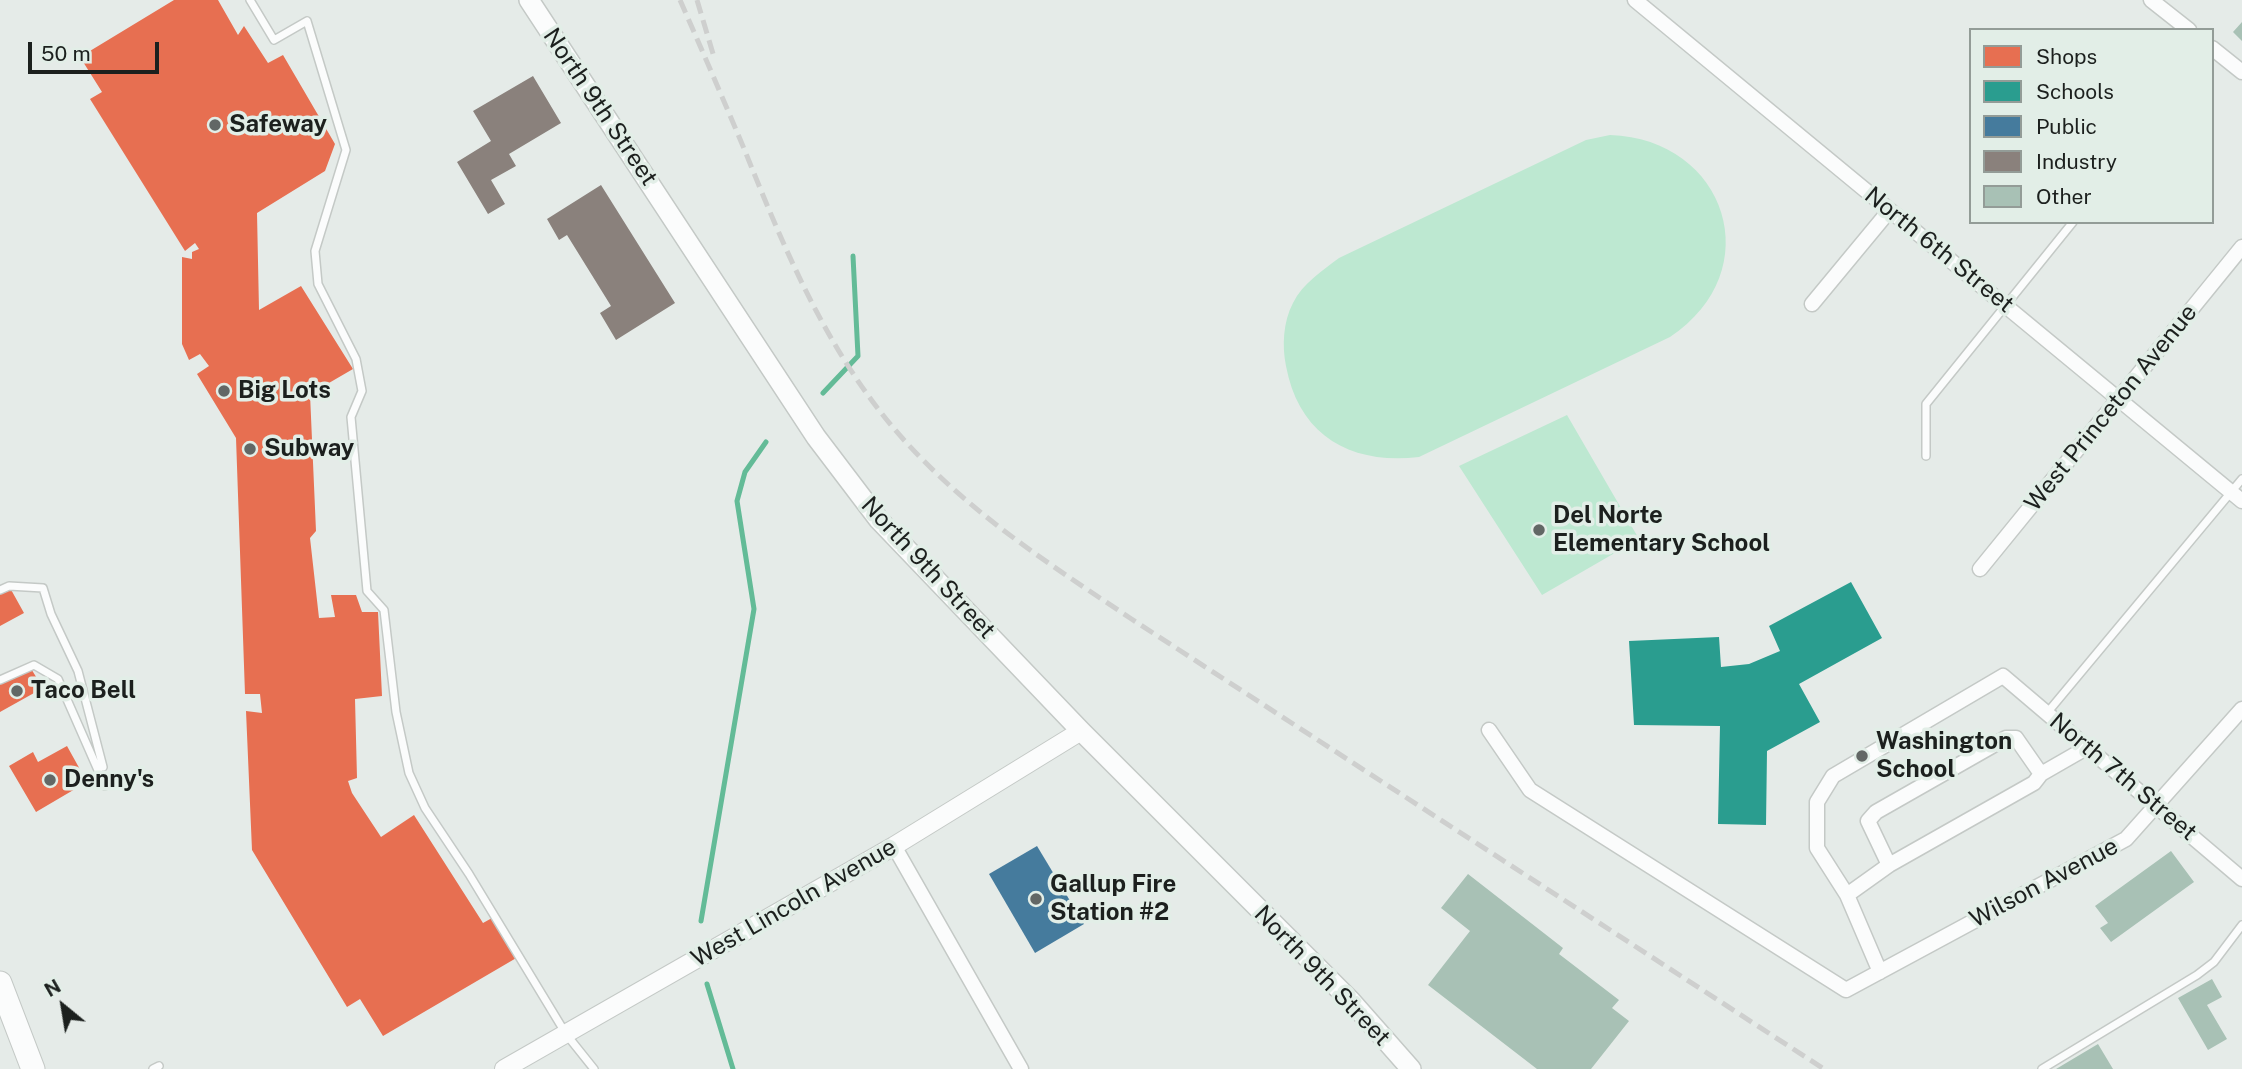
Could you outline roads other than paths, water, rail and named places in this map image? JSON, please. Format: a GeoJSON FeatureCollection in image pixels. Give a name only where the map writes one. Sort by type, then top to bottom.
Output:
{"type":"FeatureCollection","features":[{"type":"Feature","properties":{"kind":"highway"},"geometry":{"type":"LineString","coordinates":[[0,983],[33,1069]]}},
{"type":"Feature","properties":{"kind":"main road","name":"North 9th Street"},"geometry":{"type":"LineString","coordinates":[[529,0],[816,437],[879,520],[1081,731],[1351,1001],[1411,1069]]}},
{"type":"Feature","properties":{"kind":"street","name":"North 6th Street"},"geometry":{"type":"LineString","coordinates":[[1635,0],[2237,496]]}},
{"type":"Feature","properties":{"kind":"street"},"geometry":{"type":"LineString","coordinates":[[2151,0],[2186,28]]}},
{"type":"Feature","properties":{"kind":"street"},"geometry":{"type":"LineString","coordinates":[[2214,52],[2242,72]]}},
{"type":"Feature","properties":{"kind":"street"},"geometry":{"type":"LineString","coordinates":[[1812,304],[1889,211]]}},
{"type":"Feature","properties":{"kind":"street","name":"West Princeton Avenue"},"geometry":{"type":"LineString","coordinates":[[1980,569],[2242,247]]}},
{"type":"Feature","properties":{"kind":"street","name":"North 7th Street"},"geometry":{"type":"LineString","coordinates":[[1847,895],[1817,848],[1817,802],[1825,787],[1833,776],[1872,751],[2003,676],[2242,879]]}},
{"type":"Feature","properties":{"kind":"street","name":"Wilson Avenue"},"geometry":{"type":"LineString","coordinates":[[1489,730],[1530,790],[1846,990],[2126,839],[2242,709]]}},
{"type":"Feature","properties":{"kind":"street","name":"West Lincoln Avenue"},"geometry":{"type":"LineString","coordinates":[[504,1069],[894,846],[1081,731]]}},
{"type":"Feature","properties":{"kind":"street"},"geometry":{"type":"LineString","coordinates":[[1889,865],[1868,821],[1877,812],[2006,738],[2016,738],[2041,774]]}},
{"type":"Feature","properties":{"kind":"street"},"geometry":{"type":"LineString","coordinates":[[1880,972],[1847,895],[1889,865],[2034,783],[2041,774],[2088,747]]}},
{"type":"Feature","properties":{"kind":"street"},"geometry":{"type":"LineString","coordinates":[[894,846],[1021,1069]]}},
{"type":"Feature","properties":{"kind":"lane"},"geometry":{"type":"LineString","coordinates":[[250,0],[274,40],[307,21],[346,150],[315,251],[318,284],[356,359],[362,391],[351,417],[367,591],[384,610],[396,712],[410,773],[425,808],[566,1034],[593,1069]]}},
{"type":"Feature","properties":{"kind":"lane"},"geometry":{"type":"LineString","coordinates":[[1926,456],[1926,404],[2071,224]]}},
{"type":"Feature","properties":{"kind":"lane"},"geometry":{"type":"LineString","coordinates":[[2047,713],[2237,496],[2242,479]]}},
{"type":"Feature","properties":{"kind":"lane"},"geometry":{"type":"LineString","coordinates":[[0,590],[9,586],[43,588],[51,614],[78,671],[103,767]]}},
{"type":"Feature","properties":{"kind":"lane"},"geometry":{"type":"LineString","coordinates":[[0,680],[34,665],[58,679],[105,786]]}},
{"type":"Feature","properties":{"kind":"lane"},"geometry":{"type":"LineString","coordinates":[[2042,1069],[2197,975],[2214,962],[2242,925]]}},
{"type":"Feature","properties":{"kind":"waterway"},"geometry":{"type":"LineString","coordinates":[[823,393],[858,356],[853,256]]}},
{"type":"Feature","properties":{"kind":"waterway"},"geometry":{"type":"LineString","coordinates":[[701,921],[754,609],[737,501],[745,472],[766,442]]}},
{"type":"Feature","properties":{"kind":"waterway"},"geometry":{"type":"LineString","coordinates":[[707,984],[733,1069]]}},
{"type":"Feature","properties":{"kind":"railway"},"geometry":{"type":"LineString","coordinates":[[680,0],[798,276],[819,316],[841,355],[893,428],[947,484],[1023,545],[1103,600],[1824,1069]]}},
{"type":"Feature","properties":{"kind":"railway"},"geometry":{"type":"LineString","coordinates":[[697,0],[714,57]]}},
{"type":"Feature","properties":{"kind":"place","name":"Safeway"},"geometry":{"type":"Point","coordinates":[215,125]}},
{"type":"Feature","properties":{"kind":"place","name":"Big Lots"},"geometry":{"type":"Point","coordinates":[224,391]}},
{"type":"Feature","properties":{"kind":"place","name":"Subway"},"geometry":{"type":"Point","coordinates":[250,449]}},
{"type":"Feature","properties":{"kind":"place","name":"Del Norte Elementary School"},"geometry":{"type":"Point","coordinates":[1539,530]}},
{"type":"Feature","properties":{"kind":"place","name":"Taco Bell"},"geometry":{"type":"Point","coordinates":[17,691]}},
{"type":"Feature","properties":{"kind":"place","name":"Washington School"},"geometry":{"type":"Point","coordinates":[1862,756]}},
{"type":"Feature","properties":{"kind":"place","name":"Denny's"},"geometry":{"type":"Point","coordinates":[50,780]}},
{"type":"Feature","properties":{"kind":"place","name":"Gallup Fire Station #2"},"geometry":{"type":"Point","coordinates":[1036,899]}}]}
